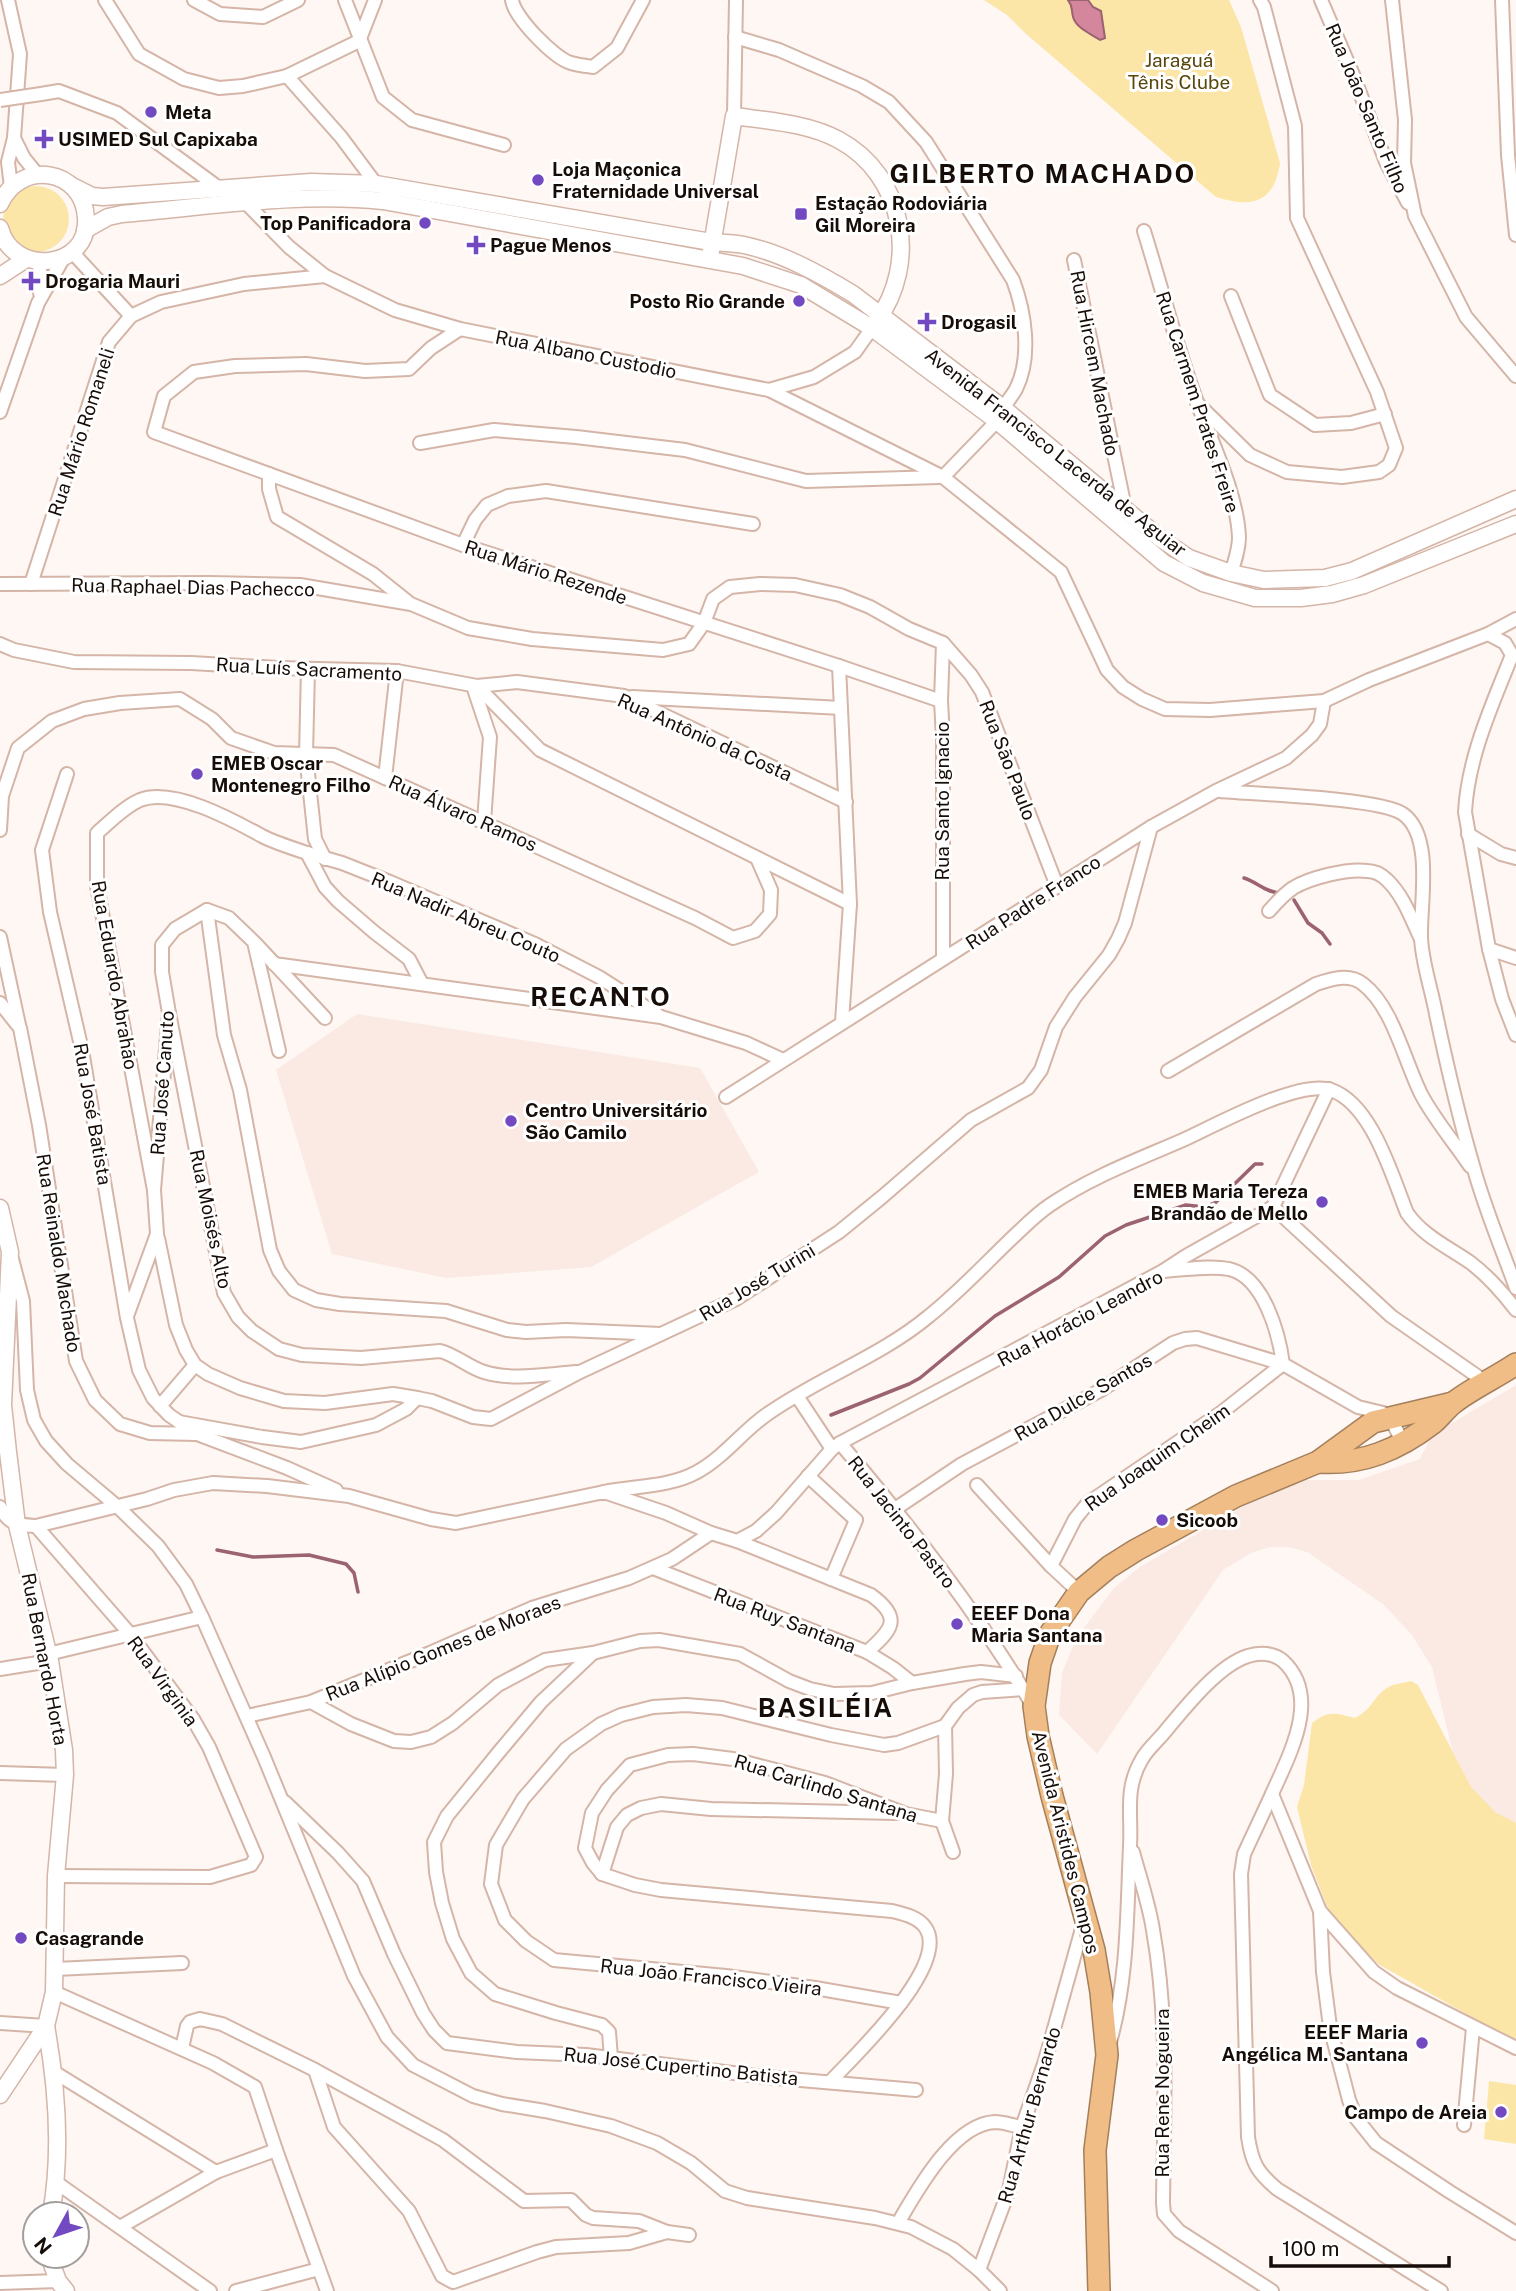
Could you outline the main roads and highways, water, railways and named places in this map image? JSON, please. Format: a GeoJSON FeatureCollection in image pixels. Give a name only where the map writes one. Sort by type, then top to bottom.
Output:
{"type":"FeatureCollection","features":[{"type":"Feature","properties":{"kind":"highway","name":"Avenida Aristides Campos"},"geometry":{"type":"LineString","coordinates":[[1318,1462],[1338,1464],[1358,1461],[1398,1446],[1433,1423],[1453,1404],[1515,1365]]}},
{"type":"Feature","properties":{"kind":"highway","name":"Avenida Aristides Campos"},"geometry":{"type":"LineString","coordinates":[[1099,2291],[1095,2150],[1107,2055],[1101,1992],[1029,1698],[1050,1634],[1079,1592],[1109,1567],[1192,1518],[1236,1496],[1318,1462],[1373,1422],[1453,1404]]}},
{"type":"Feature","properties":{"kind":"main road"},"geometry":{"type":"LineString","coordinates":[[710,260],[734,116],[810,128],[838,139],[860,153],[877,171],[892,197],[900,222],[901,250],[892,295],[877,322]]}},
{"type":"Feature","properties":{"kind":"main road"},"geometry":{"type":"LineString","coordinates":[[0,204],[10,187],[20,180],[37,174],[63,178],[82,199],[86,219],[82,241],[69,255],[50,262],[32,260],[8,246],[0,228]]}},
{"type":"Feature","properties":{"kind":"main road"},"geometry":{"type":"LineString","coordinates":[[72,186],[92,196],[103,197],[311,182],[376,184],[712,243],[744,245],[804,268],[853,294],[877,322]]}},
{"type":"Feature","properties":{"kind":"main road"},"geometry":{"type":"LineString","coordinates":[[85,230],[108,217],[122,214],[349,197],[743,266],[801,285],[877,322]]}},
{"type":"Feature","properties":{"kind":"main road"},"geometry":{"type":"LineString","coordinates":[[0,276],[32,260]]}},
{"type":"Feature","properties":{"kind":"main road","name":"Avenida Francisco Lacerda de Aguiar"},"geometry":{"type":"LineString","coordinates":[[877,322],[1125,508],[1161,539],[1189,558],[1231,573],[1264,580],[1325,578],[1352,571],[1516,499]]}},
{"type":"Feature","properties":{"kind":"main road","name":"Avenida Francisco Lacerda de Aguiar"},"geometry":{"type":"LineString","coordinates":[[1000,415],[1164,563],[1203,583],[1255,598],[1301,598],[1332,594],[1364,585],[1516,524]]}},
{"type":"Feature","properties":{"kind":"main road","name":"Rua Bernardo Horta"},"geometry":{"type":"LineString","coordinates":[[0,1208],[10,1252],[4,1293],[3,1405],[17,1525],[49,1658],[64,1750],[65,1775],[56,1876],[54,1992],[46,2025],[0,2095]]}},
{"type":"Feature","properties":{"kind":"main road"},"geometry":{"type":"LineString","coordinates":[[46,2025],[54,2072],[57,2183],[54,2200]]}},
{"type":"Feature","properties":{"kind":"waterway"},"geometry":{"type":"LineString","coordinates":[[1244,878],[1280,893]]}},
{"type":"Feature","properties":{"kind":"waterway"},"geometry":{"type":"LineString","coordinates":[[1294,900],[1308,923],[1322,933],[1330,944]]}},
{"type":"Feature","properties":{"kind":"waterway"},"geometry":{"type":"LineString","coordinates":[[831,1415],[920,1378],[995,1316],[1059,1277],[1105,1236],[1126,1225],[1186,1205],[1204,1207],[1215,1203],[1255,1164],[1262,1164]]}},
{"type":"Feature","properties":{"kind":"waterway"},"geometry":{"type":"LineString","coordinates":[[217,1550],[253,1557],[309,1555],[346,1564],[354,1573],[358,1592]]}},
{"type":"Feature","properties":{"kind":"place","name":"Meta"},"geometry":{"type":"Point","coordinates":[151,112]}},
{"type":"Feature","properties":{"kind":"place","name":"USIMED Sul Capixaba"},"geometry":{"type":"Point","coordinates":[44,139]}},
{"type":"Feature","properties":{"kind":"place","name":"Loja Maçonica Fraternidade Universal"},"geometry":{"type":"Point","coordinates":[538,180]}},
{"type":"Feature","properties":{"kind":"place","name":"Estação Rodoviária Gil Moreira"},"geometry":{"type":"Point","coordinates":[801,214]}},
{"type":"Feature","properties":{"kind":"place","name":"Top Panificadora"},"geometry":{"type":"Point","coordinates":[425,223]}},
{"type":"Feature","properties":{"kind":"place","name":"Pague Menos"},"geometry":{"type":"Point","coordinates":[476,245]}},
{"type":"Feature","properties":{"kind":"place","name":"Drogaria Mauri"},"geometry":{"type":"Point","coordinates":[31,281]}},
{"type":"Feature","properties":{"kind":"place","name":"Posto Rio Grande"},"geometry":{"type":"Point","coordinates":[799,301]}},
{"type":"Feature","properties":{"kind":"place","name":"Drogasil"},"geometry":{"type":"Point","coordinates":[927,322]}},
{"type":"Feature","properties":{"kind":"place","name":"EMEB Oscar Montenegro Filho"},"geometry":{"type":"Point","coordinates":[197,774]}},
{"type":"Feature","properties":{"kind":"place","name":"Centro Universitário São Camilo"},"geometry":{"type":"Point","coordinates":[511,1121]}},
{"type":"Feature","properties":{"kind":"place","name":"EMEB Maria Tereza Brandão de Mello"},"geometry":{"type":"Point","coordinates":[1322,1202]}},
{"type":"Feature","properties":{"kind":"place","name":"Sicoob"},"geometry":{"type":"Point","coordinates":[1162,1520]}},
{"type":"Feature","properties":{"kind":"place","name":"EEEF Dona Maria Santana"},"geometry":{"type":"Point","coordinates":[957,1624]}},
{"type":"Feature","properties":{"kind":"place","name":"Casagrande"},"geometry":{"type":"Point","coordinates":[21,1938]}},
{"type":"Feature","properties":{"kind":"place","name":"EEEF Maria Angélica M. Santana"},"geometry":{"type":"Point","coordinates":[1422,2043]}},
{"type":"Feature","properties":{"kind":"place","name":"Campo de Areia"},"geometry":{"type":"Point","coordinates":[1501,2112]}},
{"type":"Feature","properties":{"kind":"district","name":"GILBERTO MACHADO"},"geometry":{"type":"Point","coordinates":[1043,173]}},
{"type":"Feature","properties":{"kind":"district","name":"RECANTO"},"geometry":{"type":"Point","coordinates":[601,996]}},
{"type":"Feature","properties":{"kind":"district","name":"BASILÉIA"},"geometry":{"type":"Point","coordinates":[826,1707]}},
{"type":"Feature","properties":{"kind":"park label","name":"Jaraguá Tênis Clube"},"geometry":{"type":"Point","coordinates":[1179,71]}}]}
